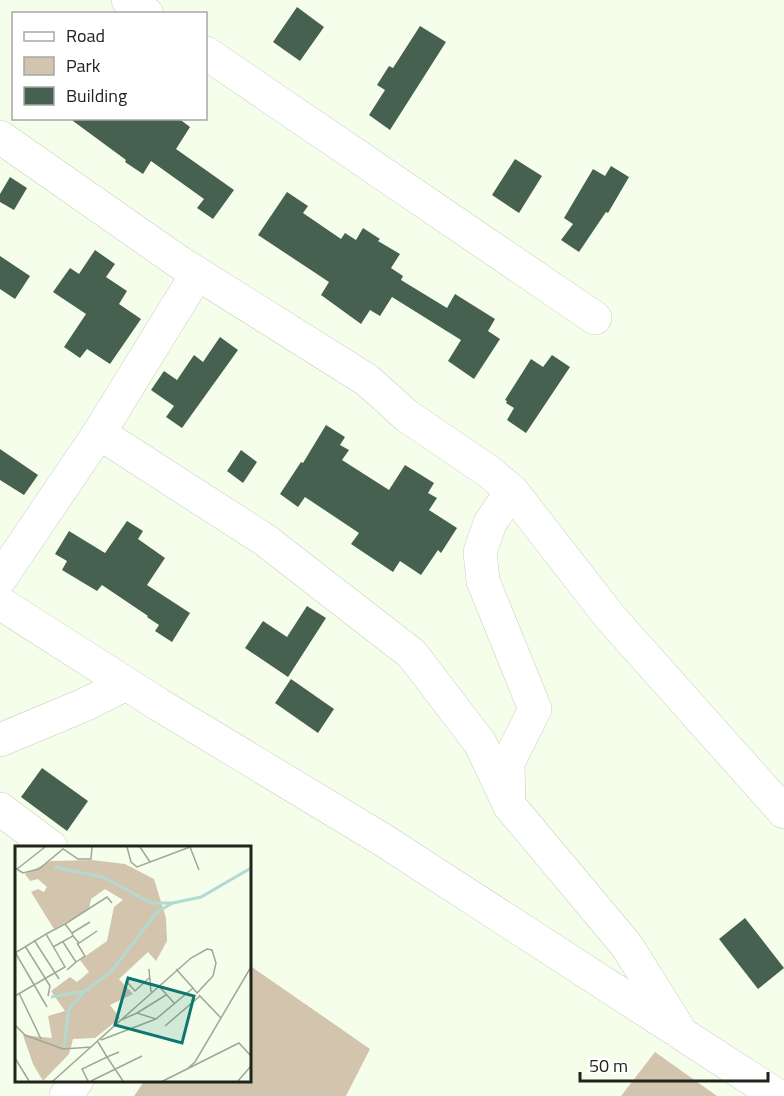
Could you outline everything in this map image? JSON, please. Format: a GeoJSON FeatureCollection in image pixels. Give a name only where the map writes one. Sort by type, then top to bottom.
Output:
{"type":"FeatureCollection","features":[{"type":"Feature","properties":{"kind":"street"},"geometry":{"type":"LineString","coordinates":[[128,0],[144,12]]}},
{"type":"Feature","properties":{"kind":"street"},"geometry":{"type":"LineString","coordinates":[[207,54],[595,318]]}},
{"type":"Feature","properties":{"kind":"street"},"geometry":{"type":"LineString","coordinates":[[0,137],[197,274],[367,380],[407,416],[488,471],[512,491],[610,617],[784,812]]}},
{"type":"Feature","properties":{"kind":"street"},"geometry":{"type":"LineString","coordinates":[[0,579],[99,433],[197,274]]}},
{"type":"Feature","properties":{"kind":"street"},"geometry":{"type":"LineString","coordinates":[[99,433],[265,540],[412,654],[480,744],[509,805],[627,946],[682,1034]]}},
{"type":"Feature","properties":{"kind":"street"},"geometry":{"type":"LineString","coordinates":[[509,805],[508,763],[535,709],[483,581],[480,552],[490,524],[512,491]]}},
{"type":"Feature","properties":{"kind":"street"},"geometry":{"type":"LineString","coordinates":[[0,603],[126,684],[383,840],[778,1096]]}},
{"type":"Feature","properties":{"kind":"street"},"geometry":{"type":"LineString","coordinates":[[0,740],[84,705],[126,684]]}},
{"type":"Feature","properties":{"kind":"street"},"geometry":{"type":"LineString","coordinates":[[0,809],[50,846]]}},
{"type":"Feature","properties":{"kind":"street"},"geometry":{"type":"LineString","coordinates":[[66,1096],[76,1081]]}},
{"type":"Feature","properties":{"kind":"green space"},"geometry":{"type":"Polygon","coordinates":[[[250,966],[370,1049],[346,1096],[134,1096],[144,1081],[250,1081],[250,966]]]}},
{"type":"Feature","properties":{"kind":"green space"},"geometry":{"type":"Polygon","coordinates":[[[655,1052],[717,1096],[621,1096],[655,1052]]]}},
{"type":"Feature","properties":{"kind":"building"},"geometry":{"type":"Polygon","coordinates":[[[297,7],[324,27],[300,61],[273,42],[297,7]]]}},
{"type":"Feature","properties":{"kind":"building"},"geometry":{"type":"Polygon","coordinates":[[[420,26],[446,42],[390,130],[369,115],[385,90],[377,85],[389,66],[393,68],[420,26]]]}},
{"type":"Feature","properties":{"kind":"building"},"geometry":{"type":"Polygon","coordinates":[[[72,120],[181,120],[190,127],[176,149],[234,190],[213,219],[197,208],[204,199],[151,161],[143,174],[125,162],[126,160],[72,120]]]}},
{"type":"Feature","properties":{"kind":"building"},"geometry":{"type":"Polygon","coordinates":[[[515,159],[542,176],[519,213],[492,195],[515,159]]]}},
{"type":"Feature","properties":{"kind":"building"},"geometry":{"type":"Polygon","coordinates":[[[611,166],[629,177],[608,213],[606,212],[579,252],[561,240],[573,224],[564,218],[593,169],[605,176],[611,166]]]}},
{"type":"Feature","properties":{"kind":"building"},"geometry":{"type":"Polygon","coordinates":[[[10,177],[27,188],[14,210],[0,202],[0,194],[10,177]]]}},
{"type":"Feature","properties":{"kind":"building"},"geometry":{"type":"Polygon","coordinates":[[[287,192],[308,206],[303,213],[341,239],[345,233],[356,240],[363,228],[380,239],[378,241],[400,254],[391,268],[403,276],[401,280],[447,308],[455,294],[495,319],[488,331],[500,339],[474,379],[448,361],[461,340],[392,297],[380,316],[370,310],[361,324],[321,295],[329,282],[258,235],[287,192]]]}},
{"type":"Feature","properties":{"kind":"building"},"geometry":{"type":"Polygon","coordinates":[[[95,250],[115,264],[106,277],[127,291],[119,304],[141,319],[110,364],[87,349],[80,358],[64,347],[86,314],[53,292],[70,268],[79,274],[95,250]]]}},
{"type":"Feature","properties":{"kind":"building"},"geometry":{"type":"Polygon","coordinates":[[[0,256],[30,276],[15,299],[0,289],[0,256]]]}},
{"type":"Feature","properties":{"kind":"building"},"geometry":{"type":"Polygon","coordinates":[[[220,337],[238,350],[182,428],[166,417],[174,406],[151,390],[164,371],[177,380],[194,355],[203,362],[220,337]]]}},
{"type":"Feature","properties":{"kind":"building"},"geometry":{"type":"Polygon","coordinates":[[[552,355],[570,367],[526,433],[507,420],[514,408],[505,400],[531,359],[543,367],[552,355]]]}},
{"type":"Feature","properties":{"kind":"building"},"geometry":{"type":"Polygon","coordinates":[[[326,425],[345,437],[340,445],[349,450],[342,460],[389,490],[405,465],[434,483],[428,493],[437,498],[429,510],[457,528],[441,553],[438,550],[421,575],[400,561],[393,572],[351,544],[359,533],[305,497],[298,507],[280,494],[301,462],[303,463],[326,425]]]}},
{"type":"Feature","properties":{"kind":"building"},"geometry":{"type":"Polygon","coordinates":[[[0,449],[38,475],[24,495],[0,480],[0,449]]]}},
{"type":"Feature","properties":{"kind":"building"},"geometry":{"type":"Polygon","coordinates":[[[241,450],[257,462],[243,483],[227,471],[241,450]]]}},
{"type":"Feature","properties":{"kind":"building"},"geometry":{"type":"Polygon","coordinates":[[[127,521],[143,531],[138,539],[165,558],[147,585],[190,613],[172,642],[155,631],[159,625],[148,616],[102,585],[97,591],[62,570],[67,561],[55,554],[69,531],[105,553],[127,521]]]}},
{"type":"Feature","properties":{"kind":"building"},"geometry":{"type":"Polygon","coordinates":[[[307,606],[326,618],[288,677],[245,648],[263,621],[287,637],[307,606]]]}},
{"type":"Feature","properties":{"kind":"building"},"geometry":{"type":"Polygon","coordinates":[[[291,679],[334,709],[318,733],[275,703],[291,679]]]}},
{"type":"Feature","properties":{"kind":"building"},"geometry":{"type":"Polygon","coordinates":[[[42,768],[88,801],[67,831],[21,797],[42,768]]]}},
{"type":"Feature","properties":{"kind":"building"},"geometry":{"type":"Polygon","coordinates":[[[745,918],[784,968],[758,989],[719,939],[745,918]]]}}]}
